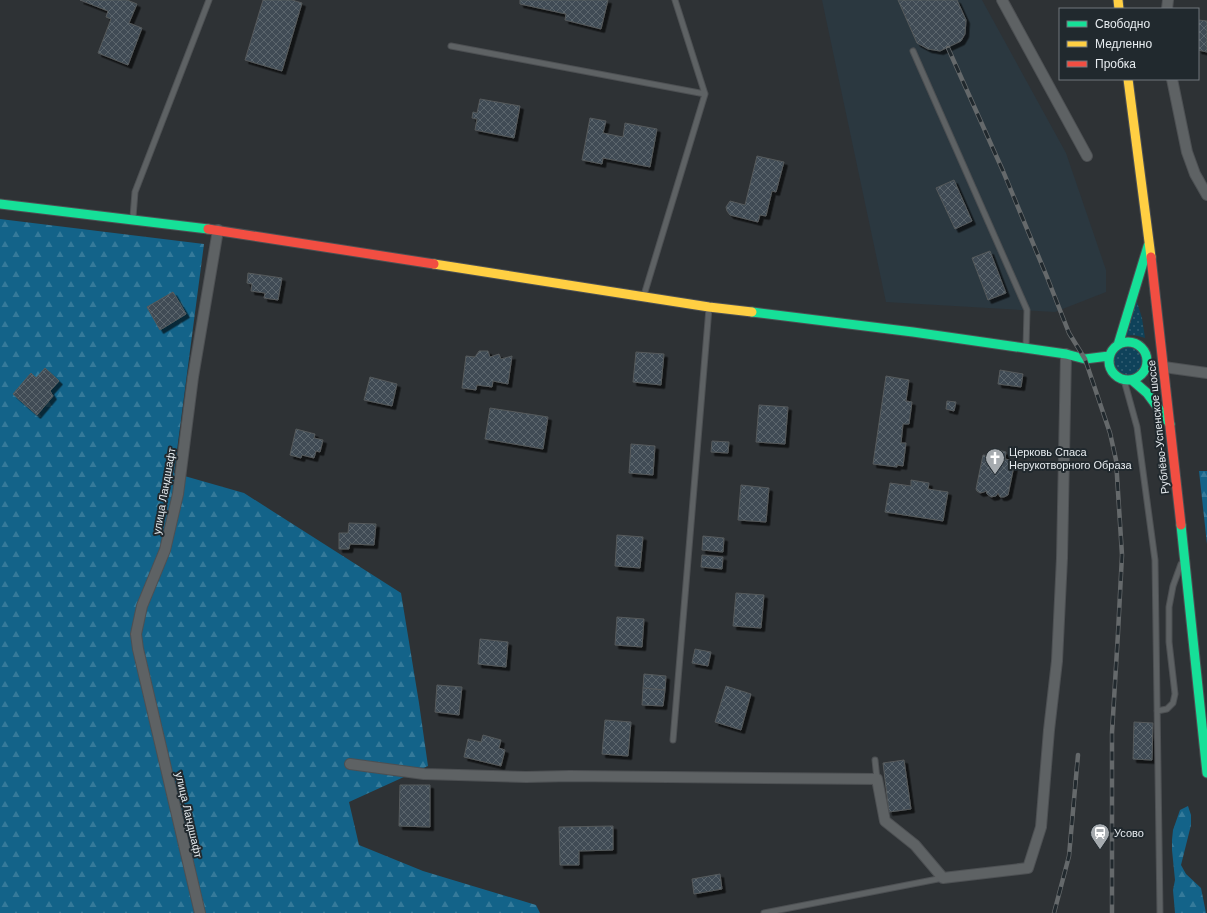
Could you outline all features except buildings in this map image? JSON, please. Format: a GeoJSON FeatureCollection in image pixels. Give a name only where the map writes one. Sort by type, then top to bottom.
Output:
{"type":"FeatureCollection","features":[{"type":"Feature","properties":{"kind":"street"},"geometry":{"type":"LineString","coordinates":[[1003,0],[1087,156]]}},
{"type":"Feature","properties":{"kind":"street","name":"Рублёво-Успенское шоссе"},"geometry":{"type":"LineString","coordinates":[[1128,80],[1164,367],[1207,773]]}},
{"type":"Feature","properties":{"kind":"street"},"geometry":{"type":"LineString","coordinates":[[1172,80],[1186,152],[1195,174],[1207,195]]}},
{"type":"Feature","properties":{"kind":"street"},"geometry":{"type":"LineString","coordinates":[[0,204],[218,230],[644,298],[913,332],[1066,354],[1086,359],[1109,356]]}},
{"type":"Feature","properties":{"kind":"street","name":"улица Ландшафт"},"geometry":{"type":"LineString","coordinates":[[200,913],[138,649],[136,634],[142,606],[165,550],[178,494],[192,377],[218,230]]}},
{"type":"Feature","properties":{"kind":"street"},"geometry":{"type":"LineString","coordinates":[[1118,345],[1149,241]]}},
{"type":"Feature","properties":{"kind":"street"},"geometry":{"type":"LineString","coordinates":[[1128,380],[1139,377],[1144,371],[1147,363],[1146,356],[1138,345],[1131,342],[1124,342],[1112,350],[1109,356],[1111,371],[1117,377],[1128,380],[1147,393],[1170,425]]}},
{"type":"Feature","properties":{"kind":"street"},"geometry":{"type":"LineString","coordinates":[[350,764],[424,774],[526,777],[570,776],[877,779],[885,821],[915,845],[943,878],[1028,868],[1041,827],[1048,732],[1057,661],[1062,558],[1066,354]]}},
{"type":"Feature","properties":{"kind":"street"},"geometry":{"type":"LineString","coordinates":[[1147,363],[1207,373]]}},
{"type":"Feature","properties":{"kind":"lane"},"geometry":{"type":"LineString","coordinates":[[133,219],[135,192],[210,0]]}},
{"type":"Feature","properties":{"kind":"lane"},"geometry":{"type":"LineString","coordinates":[[644,298],[705,94],[674,0]]}},
{"type":"Feature","properties":{"kind":"lane"},"geometry":{"type":"LineString","coordinates":[[451,46],[705,94]]}},
{"type":"Feature","properties":{"kind":"lane"},"geometry":{"type":"LineString","coordinates":[[913,51],[1027,310],[1026,348]]}},
{"type":"Feature","properties":{"kind":"lane"},"geometry":{"type":"LineString","coordinates":[[673,740],[709,307]]}},
{"type":"Feature","properties":{"kind":"lane"},"geometry":{"type":"LineString","coordinates":[[1128,380],[1137,427],[1155,560],[1160,913]]}},
{"type":"Feature","properties":{"kind":"lane"},"geometry":{"type":"LineString","coordinates":[[1158,711],[1167,709],[1173,704],[1175,694],[1169,642],[1169,607],[1173,586],[1184,554]]}},
{"type":"Feature","properties":{"kind":"lane"},"geometry":{"type":"LineString","coordinates":[[875,760],[877,779]]}},
{"type":"Feature","properties":{"kind":"lane"},"geometry":{"type":"LineString","coordinates":[[764,913],[943,878]]}},
{"type":"Feature","properties":{"kind":"shaded area"},"geometry":{"type":"Polygon","coordinates":[[[822,0],[982,0],[1066,153],[1106,270],[1106,292],[1055,312],[886,302],[822,0]]]}},
{"type":"Feature","properties":{"kind":"shaded area"},"geometry":{"type":"Polygon","coordinates":[[[1136,299],[1142,318],[1145,338],[1134,335],[1126,336],[1136,299]]]}},
{"type":"Feature","properties":{"kind":"shaded area"},"geometry":{"type":"Polygon","coordinates":[[[1128,347],[1138,351],[1142,361],[1138,371],[1128,375],[1118,371],[1114,361],[1118,351],[1128,347]]]}},
{"type":"Feature","properties":{"kind":"green space"},"geometry":{"type":"Polygon","coordinates":[[[0,219],[204,244],[174,473],[244,493],[401,593],[428,766],[349,802],[359,845],[423,871],[536,905],[540,913],[0,913],[0,219]]]}},
{"type":"Feature","properties":{"kind":"green space"},"geometry":{"type":"Polygon","coordinates":[[[1199,471],[1207,471],[1207,544],[1199,471]]]}},
{"type":"Feature","properties":{"kind":"green space"},"geometry":{"type":"Polygon","coordinates":[[[1188,806],[1191,815],[1191,825],[1181,865],[1186,874],[1201,888],[1206,913],[1175,913],[1173,890],[1175,880],[1172,850],[1173,830],[1180,810],[1188,806]]]}},
{"type":"Feature","properties":{"kind":"railway"},"geometry":{"type":"LineString","coordinates":[[948,48],[1003,171],[1069,333],[1085,359],[1110,433],[1116,460],[1122,555],[1112,733],[1112,913]]}},
{"type":"Feature","properties":{"kind":"railway"},"geometry":{"type":"LineString","coordinates":[[1054,913],[1069,856],[1078,755]]}},
{"type":"Feature","properties":{"kind":"traffic: fast"},"geometry":{"type":"LineString","coordinates":[[0,204],[208,229]]}},
{"type":"Feature","properties":{"kind":"traffic: fast"},"geometry":{"type":"LineString","coordinates":[[1118,345],[1148,246]]}},
{"type":"Feature","properties":{"kind":"traffic: fast"},"geometry":{"type":"LineString","coordinates":[[752,312],[913,332],[1066,354],[1085,359],[1109,356]]}},
{"type":"Feature","properties":{"kind":"traffic: fast"},"geometry":{"type":"LineString","coordinates":[[1124,342],[1132,342],[1139,345],[1144,350],[1147,361],[1144,372],[1139,377],[1132,380],[1124,380],[1117,377],[1112,372],[1109,365],[1109,357],[1112,350],[1117,345],[1124,342]]}},
{"type":"Feature","properties":{"kind":"traffic: fast"},"geometry":{"type":"LineString","coordinates":[[1132,380],[1147,393],[1170,424]]}},
{"type":"Feature","properties":{"kind":"traffic: fast"},"geometry":{"type":"LineString","coordinates":[[1181,525],[1207,773]]}},
{"type":"Feature","properties":{"kind":"traffic: slow"},"geometry":{"type":"LineString","coordinates":[[1118,0],[1119,8]]}},
{"type":"Feature","properties":{"kind":"traffic: slow"},"geometry":{"type":"LineString","coordinates":[[1128,80],[1151,257]]}},
{"type":"Feature","properties":{"kind":"traffic: slow"},"geometry":{"type":"LineString","coordinates":[[434,264],[709,307],[752,312]]}},
{"type":"Feature","properties":{"kind":"traffic: jam"},"geometry":{"type":"LineString","coordinates":[[208,229],[434,264]]}},
{"type":"Feature","properties":{"kind":"traffic: jam"},"geometry":{"type":"LineString","coordinates":[[1151,257],[1181,525]]}},
{"type":"Feature","properties":{"kind":"place","name":"Церковь Спаса Нерукотворного Образа"},"geometry":{"type":"Point","coordinates":[995,475]}},
{"type":"Feature","properties":{"kind":"place","name":"Усово"},"geometry":{"type":"Point","coordinates":[1100,850]}}]}
